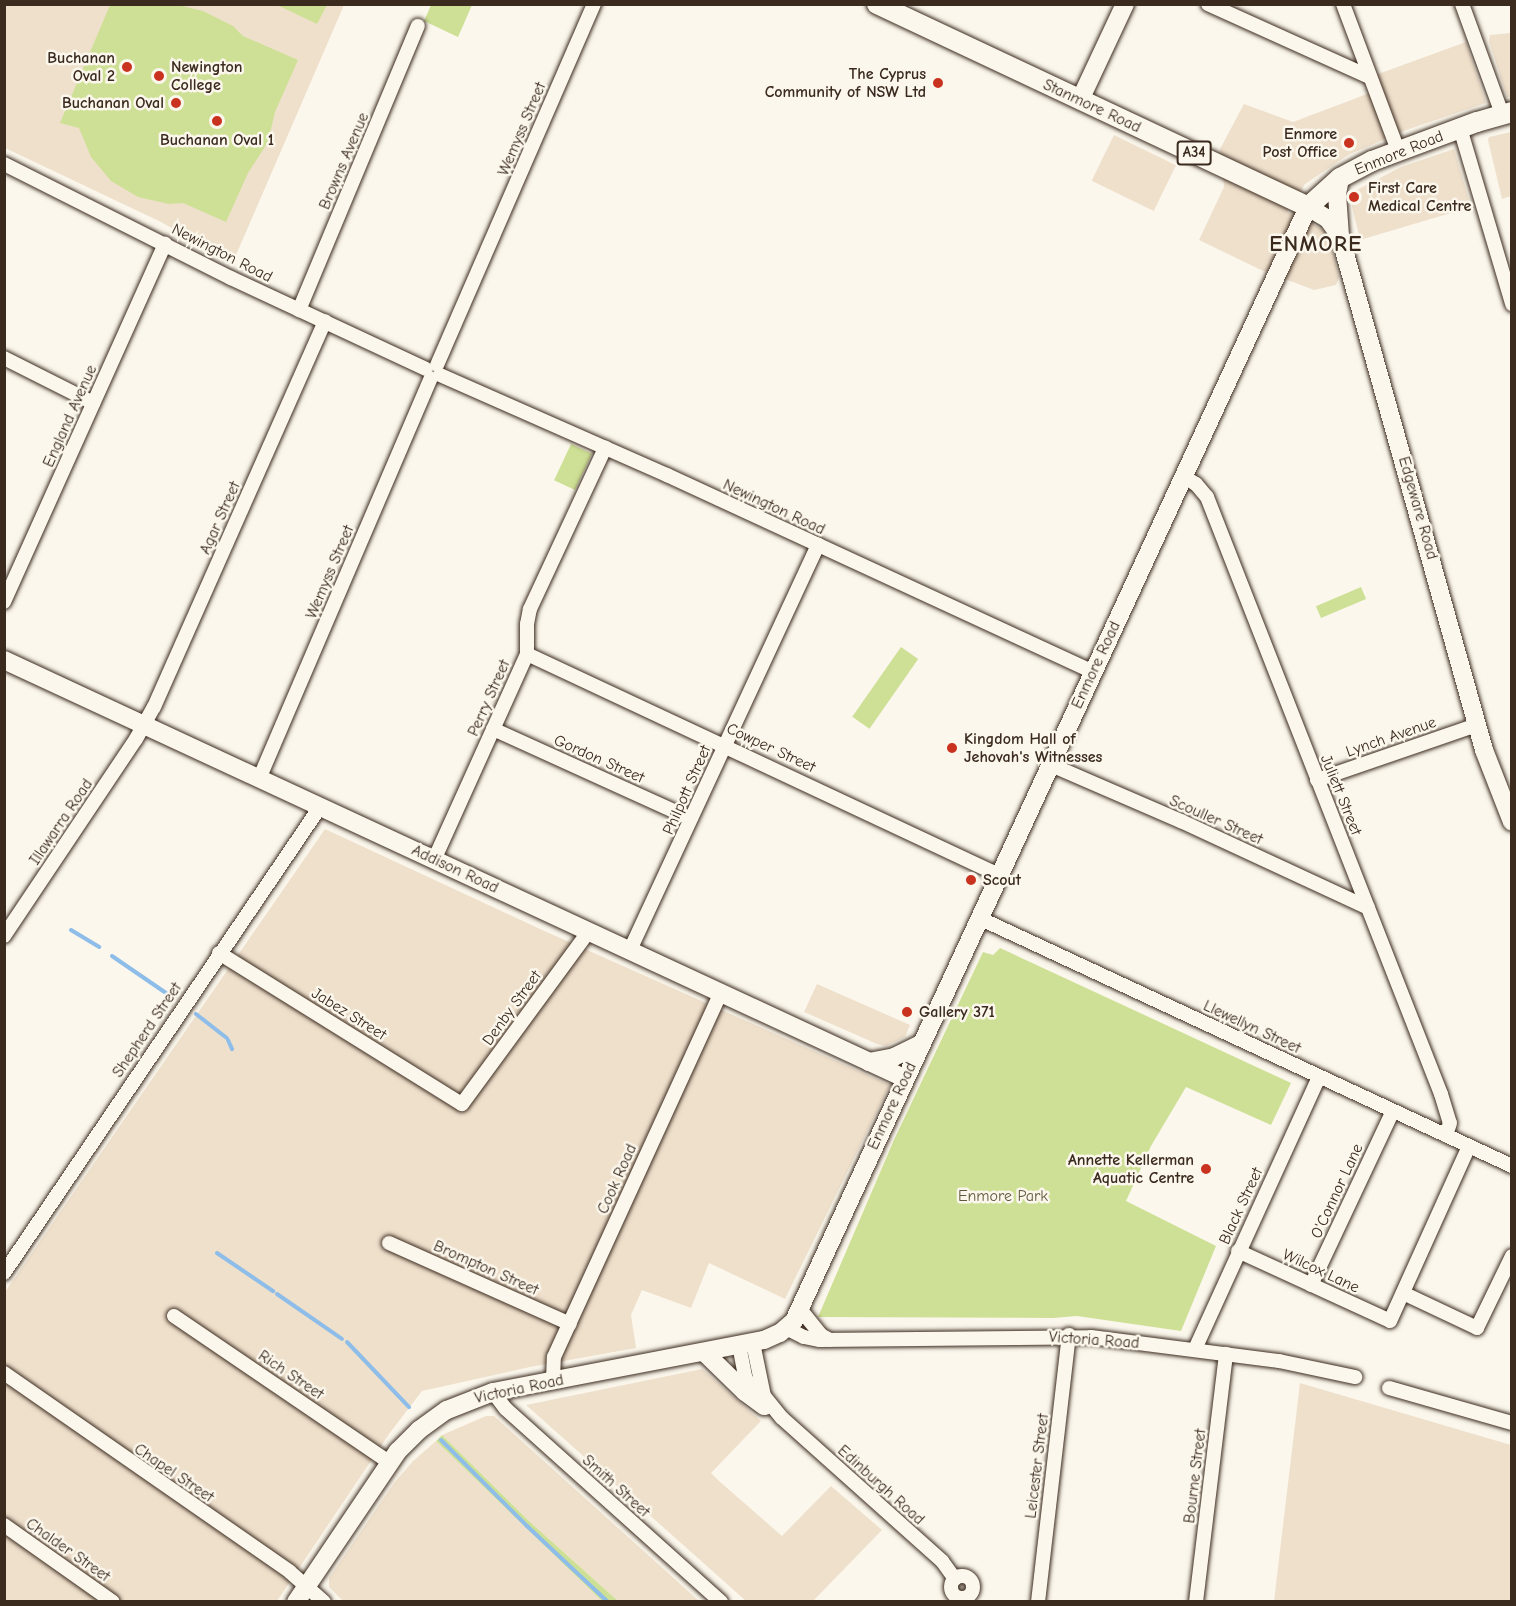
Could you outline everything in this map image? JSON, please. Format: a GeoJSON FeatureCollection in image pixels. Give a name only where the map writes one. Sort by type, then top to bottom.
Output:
{"type":"FeatureCollection","features":[{"type":"Feature","properties":{"kind":"highway","name":"Stanmore Road"},"geometry":{"type":"LineString","coordinates":[[877,4],[1308,207]]}},
{"type":"Feature","properties":{"kind":"highway","name":"Enmore Road"},"geometry":{"type":"LineString","coordinates":[[1308,207],[1340,178],[1398,150],[1507,113]]}},
{"type":"Feature","properties":{"kind":"main road"},"geometry":{"type":"LineString","coordinates":[[1080,100],[1125,4]]}},
{"type":"Feature","properties":{"kind":"main road"},"geometry":{"type":"LineString","coordinates":[[1340,178],[1337,194],[1340,236]]}},
{"type":"Feature","properties":{"kind":"main road","name":"Edgeware Road"},"geometry":{"type":"LineString","coordinates":[[1308,207],[1324,215],[1340,236],[1477,725],[1491,772],[1512,822]]}},
{"type":"Feature","properties":{"kind":"main road","name":"Enmore Road"},"geometry":{"type":"LineString","coordinates":[[786,1328],[800,1309],[904,1078],[1308,207]]}},
{"type":"Feature","properties":{"kind":"main road","name":"Addison Road"},"geometry":{"type":"LineString","coordinates":[[4,660],[904,1078]]}},
{"type":"Feature","properties":{"kind":"main road"},"geometry":{"type":"LineString","coordinates":[[869,1062],[894,1057],[921,1044]]}},
{"type":"Feature","properties":{"kind":"main road","name":"Victoria Road"},"geometry":{"type":"LineString","coordinates":[[296,1602],[389,1462],[409,1439],[432,1420],[469,1400],[494,1392],[746,1344],[773,1337],[786,1328]]}},
{"type":"Feature","properties":{"kind":"main road"},"geometry":{"type":"LineString","coordinates":[[704,1352],[740,1388],[764,1406]]}},
{"type":"Feature","properties":{"kind":"street","name":"Wemyss Street"},"geometry":{"type":"LineString","coordinates":[[259,779],[594,4]]}},
{"type":"Feature","properties":{"kind":"street"},"geometry":{"type":"LineString","coordinates":[[1208,4],[1370,77]]}},
{"type":"Feature","properties":{"kind":"street"},"geometry":{"type":"LineString","coordinates":[[1343,4],[1398,150]]}},
{"type":"Feature","properties":{"kind":"street"},"geometry":{"type":"LineString","coordinates":[[1462,4],[1507,113]]}},
{"type":"Feature","properties":{"kind":"street","name":"Browns Avenue"},"geometry":{"type":"LineString","coordinates":[[299,309],[418,26]]}},
{"type":"Feature","properties":{"kind":"street"},"geometry":{"type":"LineString","coordinates":[[1460,128],[1512,304]]}},
{"type":"Feature","properties":{"kind":"street","name":"Newington Road"},"geometry":{"type":"LineString","coordinates":[[4,164],[299,309],[434,372],[975,616],[1093,672]]}},
{"type":"Feature","properties":{"kind":"street","name":"England Avenue"},"geometry":{"type":"LineString","coordinates":[[4,602],[165,243]]}},
{"type":"Feature","properties":{"kind":"street","name":"Agar Street"},"geometry":{"type":"LineString","coordinates":[[143,726],[325,321]]}},
{"type":"Feature","properties":{"kind":"street"},"geometry":{"type":"LineString","coordinates":[[4,358],[93,403]]}},
{"type":"Feature","properties":{"kind":"street","name":"Perry Street"},"geometry":{"type":"LineString","coordinates":[[434,860],[527,654],[527,624],[530,609],[605,448]]}},
{"type":"Feature","properties":{"kind":"street","name":"Juliett Street"},"geometry":{"type":"LineString","coordinates":[[1183,476],[1196,484],[1207,497],[1444,1104],[1450,1123],[1446,1135]]}},
{"type":"Feature","properties":{"kind":"street","name":"Philpott Street"},"geometry":{"type":"LineString","coordinates":[[630,950],[818,545]]}},
{"type":"Feature","properties":{"kind":"street","name":"Cowper Street"},"geometry":{"type":"LineString","coordinates":[[527,654],[999,875]]}},
{"type":"Feature","properties":{"kind":"street","name":"Lynch Avenue"},"geometry":{"type":"LineString","coordinates":[[1317,780],[1477,725]]}},
{"type":"Feature","properties":{"kind":"street","name":"Illawarra Road"},"geometry":{"type":"LineString","coordinates":[[4,936],[143,726]]}},
{"type":"Feature","properties":{"kind":"street","name":"Gordon Street"},"geometry":{"type":"LineString","coordinates":[[493,729],[691,819]]}},
{"type":"Feature","properties":{"kind":"street","name":"Scouller Street"},"geometry":{"type":"LineString","coordinates":[[1050,764],[1181,821],[1368,908]]}},
{"type":"Feature","properties":{"kind":"street","name":"Shepherd Street"},"geometry":{"type":"LineString","coordinates":[[4,1273],[320,807]]}},
{"type":"Feature","properties":{"kind":"street","name":"Llewellyn Street"},"geometry":{"type":"LineString","coordinates":[[979,918],[1512,1166]]}},
{"type":"Feature","properties":{"kind":"street","name":"Denby Street"},"geometry":{"type":"LineString","coordinates":[[462,1104],[589,931]]}},
{"type":"Feature","properties":{"kind":"street","name":"Jabez Street"},"geometry":{"type":"LineString","coordinates":[[219,953],[462,1104]]}},
{"type":"Feature","properties":{"kind":"street","name":"Cook Road"},"geometry":{"type":"LineString","coordinates":[[553,1382],[554,1357],[721,992]]}},
{"type":"Feature","properties":{"kind":"street","name":"Black Street"},"geometry":{"type":"LineString","coordinates":[[1195,1349],[1319,1077]]}},
{"type":"Feature","properties":{"kind":"street","name":"O'Connor Lane"},"geometry":{"type":"LineString","coordinates":[[1311,1285],[1393,1111]]}},
{"type":"Feature","properties":{"kind":"street"},"geometry":{"type":"LineString","coordinates":[[1469,1146],[1403,1293],[1477,1328],[1512,1256]]}},
{"type":"Feature","properties":{"kind":"street","name":"Brompton Street"},"geometry":{"type":"LineString","coordinates":[[388,1243],[570,1324]]}},
{"type":"Feature","properties":{"kind":"street","name":"Wilcox Lane"},"geometry":{"type":"LineString","coordinates":[[1238,1251],[1390,1321],[1403,1293]]}},
{"type":"Feature","properties":{"kind":"street"},"geometry":{"type":"LineString","coordinates":[[1498,1286],[1512,1292]]}},
{"type":"Feature","properties":{"kind":"street"},"geometry":{"type":"LineString","coordinates":[[800,1309],[821,1335],[830,1340]]}},
{"type":"Feature","properties":{"kind":"street","name":"Rich Street"},"geometry":{"type":"LineString","coordinates":[[174,1316],[389,1462]]}},
{"type":"Feature","properties":{"kind":"street","name":"Victoria Road"},"geometry":{"type":"LineString","coordinates":[[786,1328],[804,1337],[830,1340],[1069,1335],[1279,1361],[1355,1377]]}},
{"type":"Feature","properties":{"kind":"street","name":"Leicester Street"},"geometry":{"type":"LineString","coordinates":[[1038,1602],[1069,1335]]}},
{"type":"Feature","properties":{"kind":"street","name":"Edinburgh Road"},"geometry":{"type":"LineString","coordinates":[[746,1344],[745,1377],[764,1406],[782,1418],[942,1561],[955,1579],[961,1576],[968,1578],[977,1598]]}},
{"type":"Feature","properties":{"kind":"street","name":"Edinburgh Road"},"geometry":{"type":"LineString","coordinates":[[746,1344],[764,1396],[782,1418]]}},
{"type":"Feature","properties":{"kind":"street","name":"Bourne Street"},"geometry":{"type":"LineString","coordinates":[[1196,1602],[1226,1354]]}},
{"type":"Feature","properties":{"kind":"street","name":"Chapel Street"},"geometry":{"type":"LineString","coordinates":[[4,1373],[307,1585],[324,1602]]}},
{"type":"Feature","properties":{"kind":"street"},"geometry":{"type":"LineString","coordinates":[[1389,1388],[1512,1423]]}},
{"type":"Feature","properties":{"kind":"street","name":"Smith Street"},"geometry":{"type":"LineString","coordinates":[[494,1392],[506,1409],[721,1602]]}},
{"type":"Feature","properties":{"kind":"street","name":"Chalder Street"},"geometry":{"type":"LineString","coordinates":[[4,1526],[113,1602]]}},
{"type":"Feature","properties":{"kind":"street"},"geometry":{"type":"LineString","coordinates":[[955,1579],[951,1588],[953,1599],[977,1598]]}},
{"type":"Feature","properties":{"kind":"shaded area","name":"Newington College"},"geometry":{"type":"Polygon","coordinates":[[[4,5],[344,5],[233,262],[159,221],[5,148],[4,5]]]}},
{"type":"Feature","properties":{"kind":"shaded area"},"geometry":{"type":"Polygon","coordinates":[[[1511,33],[1511,97],[1507,97],[1489,41],[1490,35],[1511,33]]]}},
{"type":"Feature","properties":{"kind":"shaded area"},"geometry":{"type":"Polygon","coordinates":[[[1466,42],[1486,103],[1406,130],[1348,155],[1305,184],[1287,212],[1329,234],[1339,278],[1336,285],[1314,290],[1259,269],[1199,240],[1224,187],[1220,149],[1244,104],[1293,122],[1375,91],[1370,77],[1466,42]]]}},
{"type":"Feature","properties":{"kind":"shaded area"},"geometry":{"type":"Polygon","coordinates":[[[1511,132],[1511,196],[1502,199],[1488,140],[1489,137],[1511,132]]]}},
{"type":"Feature","properties":{"kind":"shaded area"},"geometry":{"type":"Polygon","coordinates":[[[1114,135],[1176,165],[1154,211],[1092,181],[1114,135]]]}},
{"type":"Feature","properties":{"kind":"shaded area"},"geometry":{"type":"Polygon","coordinates":[[[1454,149],[1471,207],[1360,240],[1349,194],[1401,167],[1454,149]]]}},
{"type":"Feature","properties":{"kind":"shaded area"},"geometry":{"type":"Polygon","coordinates":[[[325,829],[540,929],[890,1085],[785,1299],[709,1263],[691,1308],[642,1290],[631,1315],[636,1348],[530,1367],[422,1391],[389,1434],[277,1601],[5,1602],[5,1292],[325,829]]]}},
{"type":"Feature","properties":{"kind":"shaded area"},"geometry":{"type":"Polygon","coordinates":[[[817,984],[910,1025],[905,1037],[886,1046],[877,1044],[804,1012],[817,984]]]}},
{"type":"Feature","properties":{"kind":"shaded area"},"geometry":{"type":"Polygon","coordinates":[[[702,1369],[761,1421],[711,1473],[719,1481],[782,1536],[831,1486],[882,1530],[813,1601],[746,1601],[526,1405],[702,1369]]]}},
{"type":"Feature","properties":{"kind":"shaded area"},"geometry":{"type":"Polygon","coordinates":[[[1300,1383],[1511,1445],[1511,1601],[1274,1601],[1300,1383]]]}},
{"type":"Feature","properties":{"kind":"shaded area"},"geometry":{"type":"Polygon","coordinates":[[[486,1416],[494,1416],[699,1601],[618,1601],[530,1522],[442,1435],[486,1416]]]}},
{"type":"Feature","properties":{"kind":"shaded area"},"geometry":{"type":"Polygon","coordinates":[[[436,1441],[602,1601],[343,1601],[329,1587],[329,1578],[394,1483],[413,1461],[436,1441]]]}},
{"type":"Feature","properties":{"kind":"green space"},"geometry":{"type":"Polygon","coordinates":[[[327,4],[317,24],[277,5],[327,4]]]}},
{"type":"Feature","properties":{"kind":"green space","name":"Buchanan Oval"},"geometry":{"type":"Polygon","coordinates":[[[110,5],[178,5],[203,11],[233,26],[243,36],[298,60],[275,112],[268,142],[248,173],[226,222],[183,203],[169,204],[138,197],[111,181],[91,157],[79,128],[60,123],[110,5]]]}},
{"type":"Feature","properties":{"kind":"green space"},"geometry":{"type":"Polygon","coordinates":[[[431,5],[472,5],[458,37],[424,21],[431,5]]]}},
{"type":"Feature","properties":{"kind":"green space"},"geometry":{"type":"Polygon","coordinates":[[[571,444],[592,454],[575,490],[554,480],[571,444]]]}},
{"type":"Feature","properties":{"kind":"green space"},"geometry":{"type":"Polygon","coordinates":[[[1361,587],[1366,599],[1321,618],[1316,606],[1361,587]]]}},
{"type":"Feature","properties":{"kind":"green space"},"geometry":{"type":"Polygon","coordinates":[[[901,647],[918,659],[869,729],[852,717],[901,647]]]}},
{"type":"Feature","properties":{"kind":"green space","name":"Enmore Park"},"geometry":{"type":"Polygon","coordinates":[[[1000,948],[1291,1083],[1271,1125],[1186,1087],[1151,1146],[1126,1201],[1216,1246],[1181,1331],[1077,1316],[1053,1318],[818,1317],[894,1140],[983,952],[993,955],[1000,948]]]}},
{"type":"Feature","properties":{"kind":"green space"},"geometry":{"type":"Polygon","coordinates":[[[442,1435],[530,1522],[618,1601],[602,1601],[436,1441],[442,1435]]]}},
{"type":"Feature","properties":{"kind":"waterway"},"geometry":{"type":"LineString","coordinates":[[71,930],[99,947]]}},
{"type":"Feature","properties":{"kind":"waterway"},"geometry":{"type":"LineString","coordinates":[[112,956],[169,995]]}},
{"type":"Feature","properties":{"kind":"waterway"},"geometry":{"type":"LineString","coordinates":[[196,1014],[227,1038]]}},
{"type":"Feature","properties":{"kind":"waterway"},"geometry":{"type":"LineString","coordinates":[[228,1040],[232,1049]]}},
{"type":"Feature","properties":{"kind":"waterway"},"geometry":{"type":"LineString","coordinates":[[217,1253],[273,1291]]}},
{"type":"Feature","properties":{"kind":"waterway"},"geometry":{"type":"LineString","coordinates":[[277,1294],[342,1339]]}},
{"type":"Feature","properties":{"kind":"waterway"},"geometry":{"type":"LineString","coordinates":[[347,1342],[409,1407]]}},
{"type":"Feature","properties":{"kind":"waterway"},"geometry":{"type":"LineString","coordinates":[[441,1440],[527,1526],[608,1602]]}},
{"type":"Feature","properties":{"kind":"place","name":"Buchanan Oval 2"},"geometry":{"type":"Point","coordinates":[127,67]}},
{"type":"Feature","properties":{"kind":"place","name":"Newington College"},"geometry":{"type":"Point","coordinates":[159,76]}},
{"type":"Feature","properties":{"kind":"place","name":"The Cyprus Community of NSW Ltd"},"geometry":{"type":"Point","coordinates":[938,83]}},
{"type":"Feature","properties":{"kind":"place","name":"Buchanan Oval"},"geometry":{"type":"Point","coordinates":[176,103]}},
{"type":"Feature","properties":{"kind":"place","name":"Buchanan Oval 1"},"geometry":{"type":"Point","coordinates":[217,121]}},
{"type":"Feature","properties":{"kind":"place","name":"Enmore Post Office"},"geometry":{"type":"Point","coordinates":[1349,143]}},
{"type":"Feature","properties":{"kind":"place","name":"First Care Medical Centre"},"geometry":{"type":"Point","coordinates":[1354,197]}},
{"type":"Feature","properties":{"kind":"place","name":"Kingdom Hall of Jehovah's Witnesses"},"geometry":{"type":"Point","coordinates":[952,748]}},
{"type":"Feature","properties":{"kind":"place","name":"Scout"},"geometry":{"type":"Point","coordinates":[971,880]}},
{"type":"Feature","properties":{"kind":"place","name":"Gallery 371"},"geometry":{"type":"Point","coordinates":[907,1012]}},
{"type":"Feature","properties":{"kind":"place","name":"Annette Kellerman Aquatic Centre"},"geometry":{"type":"Point","coordinates":[1206,1169]}},
{"type":"Feature","properties":{"kind":"district","name":"ENMORE"},"geometry":{"type":"Point","coordinates":[1316,245]}}]}
